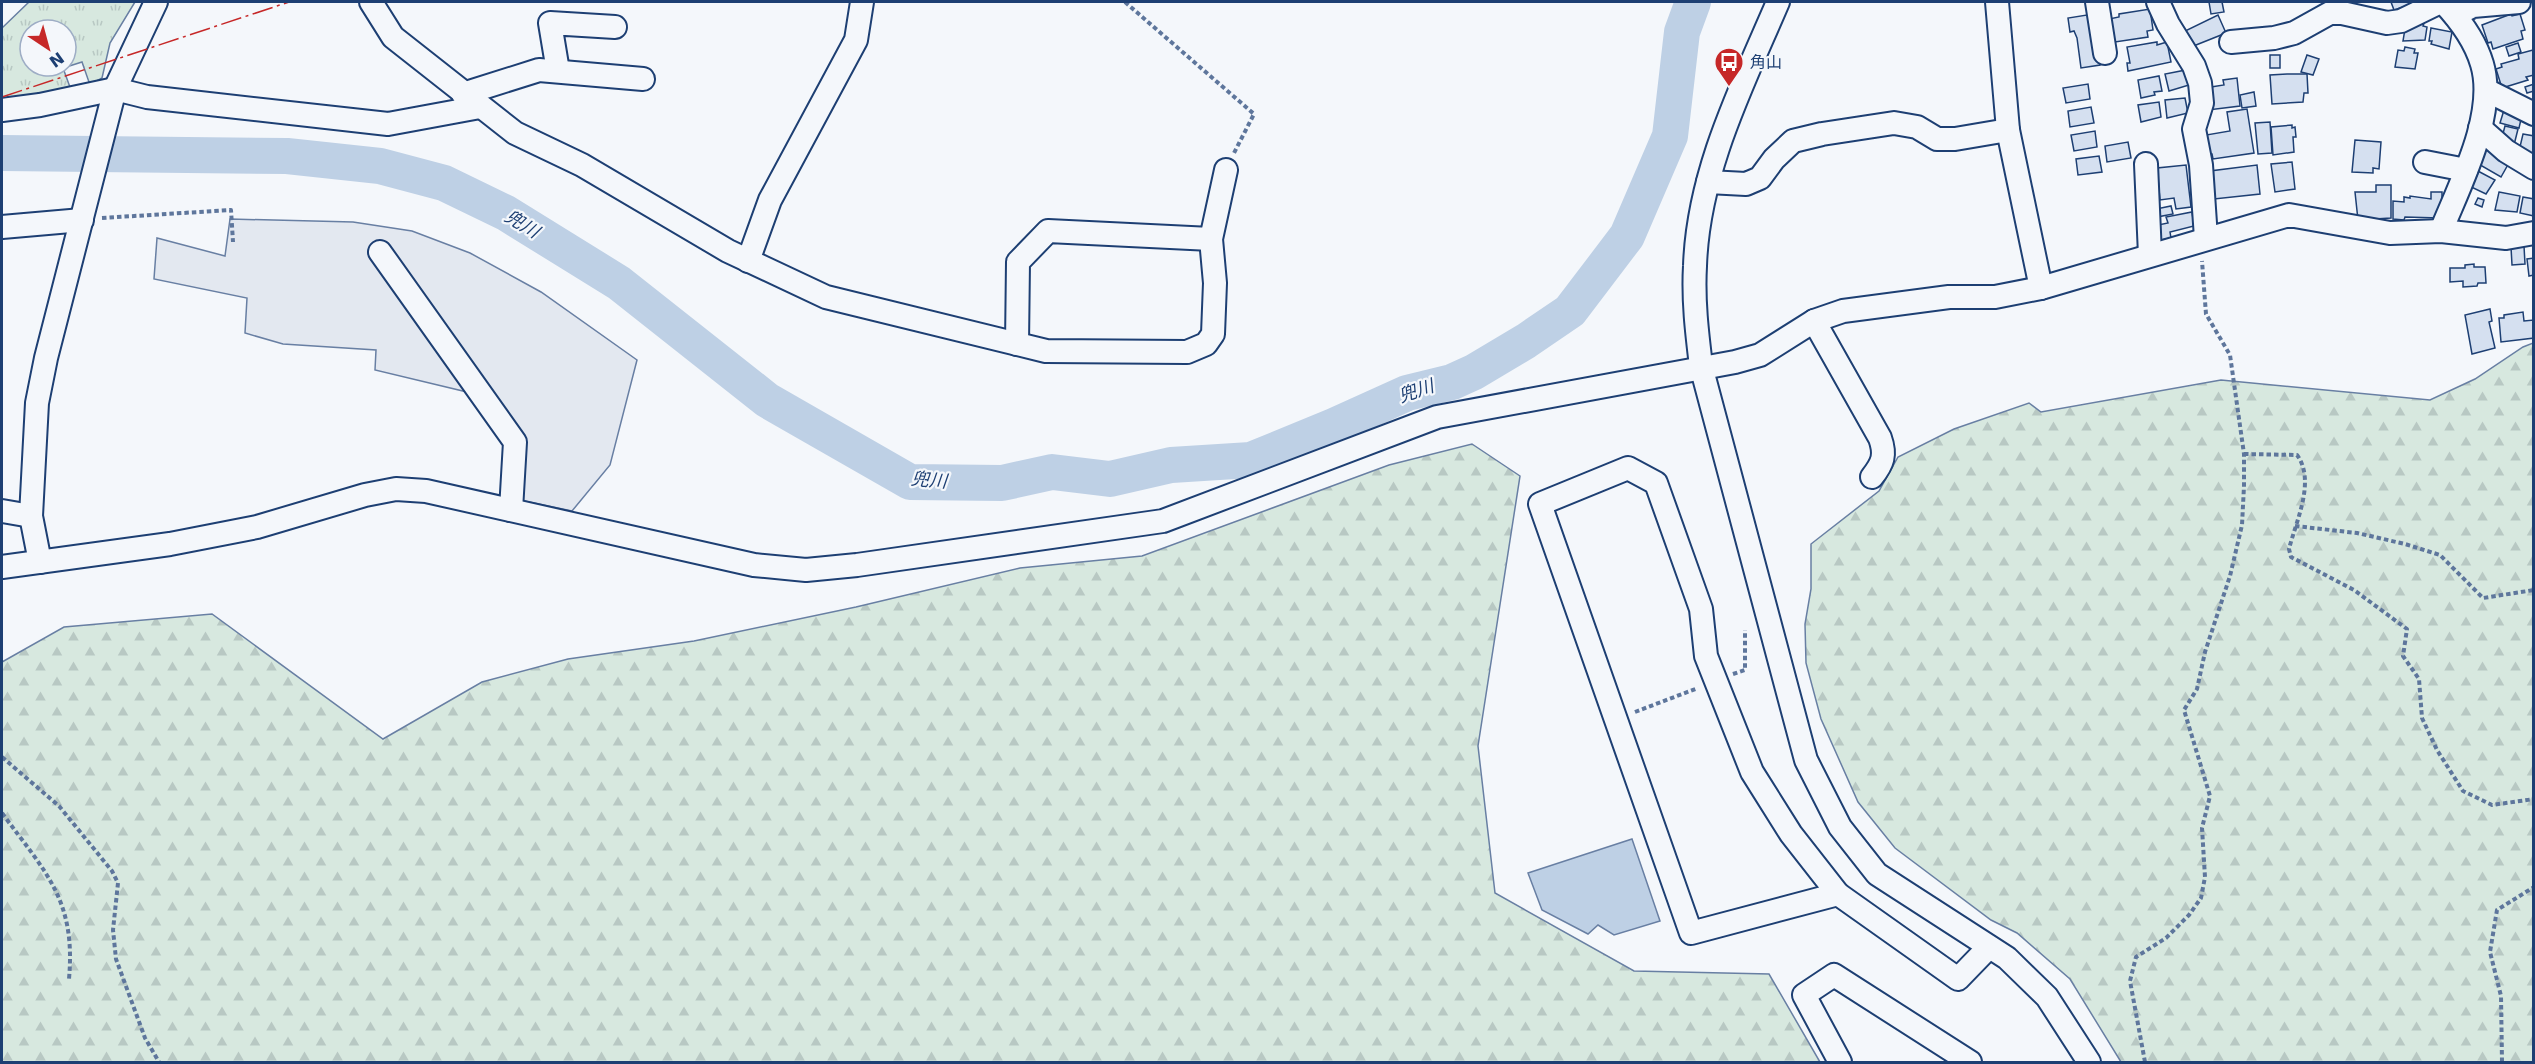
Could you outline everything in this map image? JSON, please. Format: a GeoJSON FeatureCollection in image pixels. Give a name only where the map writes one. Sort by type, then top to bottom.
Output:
{"type":"FeatureCollection","features":[{"type":"Feature","properties":{"kind":"street"},"geometry":{"type":"LineString","coordinates":[[40,562],[31,516],[37,403],[114,94],[156,2]]}},
{"type":"Feature","properties":{"kind":"street"},"geometry":{"type":"LineString","coordinates":[[371,2],[393,37],[515,133],[582,165],[728,251],[826,297],[1046,351],[1187,352],[1206,345],[1213,334],[1215,283],[1211,239],[1226,170]]}},
{"type":"Feature","properties":{"kind":"street"},"geometry":{"type":"LineString","coordinates":[[748,261],[770,200],[856,40],[862,2]]}},
{"type":"Feature","properties":{"kind":"street"},"geometry":{"type":"LineString","coordinates":[[1778,2],[1724,128],[1708,182],[1698,230],[1695,317],[1701,366],[1806,760],[1840,827],[1877,874],[2007,958],[2047,997],[2089,1062]]}},
{"type":"Feature","properties":{"kind":"street"},"geometry":{"type":"LineString","coordinates":[[1997,2],[2008,130],[2041,288]]}},
{"type":"Feature","properties":{"kind":"street"},"geometry":{"type":"LineString","coordinates":[[2097,2],[2105,53]]}},
{"type":"Feature","properties":{"kind":"street"},"geometry":{"type":"LineString","coordinates":[[2158,2],[2168,24],[2194,66],[2200,83],[2202,103],[2194,129],[2201,165],[2204,239]]}},
{"type":"Feature","properties":{"kind":"street"},"geometry":{"type":"LineString","coordinates":[[2231,42],[2274,39],[2294,33],[2330,13],[2342,13],[2387,23],[2446,6],[2519,2]]}},
{"type":"Feature","properties":{"kind":"street"},"geometry":{"type":"LineString","coordinates":[[2441,231],[2480,128],[2486,90],[2482,63],[2477,50],[2446,6]]}},
{"type":"Feature","properties":{"kind":"street"},"geometry":{"type":"LineString","coordinates":[[558,71],[550,22],[615,27]]}},
{"type":"Feature","properties":{"kind":"street"},"geometry":{"type":"LineString","coordinates":[[2,110],[114,94],[388,124],[472,100],[479,87],[539,70],[643,79]]}},
{"type":"Feature","properties":{"kind":"street"},"geometry":{"type":"LineString","coordinates":[[2486,90],[2534,114]]}},
{"type":"Feature","properties":{"kind":"street"},"geometry":{"type":"LineString","coordinates":[[1708,182],[1746,184],[1760,178],[1774,159],[1793,141],[1822,134],[1894,123],[1917,127],[1937,139],[1954,139],[2008,130]]}},
{"type":"Feature","properties":{"kind":"street"},"geometry":{"type":"LineString","coordinates":[[2480,128],[2505,151],[2534,168]]}},
{"type":"Feature","properties":{"kind":"street"},"geometry":{"type":"LineString","coordinates":[[2425,162],[2466,170]]}},
{"type":"Feature","properties":{"kind":"street"},"geometry":{"type":"LineString","coordinates":[[2146,164],[2150,255]]}},
{"type":"Feature","properties":{"kind":"street"},"geometry":{"type":"LineString","coordinates":[[2,567],[170,544],[257,527],[365,495],[396,489],[426,491],[754,565],[806,570],[857,565],[1163,521],[1437,417],[1760,355],[1814,321],[1843,311],[1949,297],[1995,297],[2041,288],[2289,215],[2390,233],[2441,231],[2506,238],[2534,233]]}},
{"type":"Feature","properties":{"kind":"street"},"geometry":{"type":"LineString","coordinates":[[2,227],[82,217]]}},
{"type":"Feature","properties":{"kind":"street"},"geometry":{"type":"LineString","coordinates":[[1017,344],[1018,262],[1048,231],[1211,239]]}},
{"type":"Feature","properties":{"kind":"street"},"geometry":{"type":"LineString","coordinates":[[380,252],[515,442],[511,510]]}},
{"type":"Feature","properties":{"kind":"street"},"geometry":{"type":"LineString","coordinates":[[1814,321],[1880,438],[1885,451],[1882,465],[1872,477]]}},
{"type":"Feature","properties":{"kind":"street"},"geometry":{"type":"LineString","coordinates":[[1838,894],[1691,933],[1540,504],[1628,468],[1656,483],[1701,609],[1706,657],[1752,772],[1791,834],[1838,894],[1958,979],[1989,947]]}},
{"type":"Feature","properties":{"kind":"street"},"geometry":{"type":"LineString","coordinates":[[2,511],[31,516]]}},
{"type":"Feature","properties":{"kind":"street"},"geometry":{"type":"LineString","coordinates":[[1840,1062],[1804,995],[1834,975],[1970,1062]]}},
{"type":"Feature","properties":{"kind":"path"},"geometry":{"type":"LineString","coordinates":[[1125,2],[1254,114],[1226,170]]}},
{"type":"Feature","properties":{"kind":"path"},"geometry":{"type":"LineString","coordinates":[[82,217],[231,210],[233,242]]}},
{"type":"Feature","properties":{"kind":"path"},"geometry":{"type":"LineString","coordinates":[[2145,1062],[2130,981],[2136,957],[2166,938],[2189,915],[2201,898],[2205,877],[2202,828],[2210,796],[2184,710],[2197,689],[2205,652],[2232,566],[2242,525],[2244,454],[2230,356],[2205,314],[2204,239]]}},
{"type":"Feature","properties":{"kind":"path"},"geometry":{"type":"LineString","coordinates":[[2244,454],[2297,455],[2303,463],[2306,484],[2289,549],[2291,557],[2354,590],[2407,629],[2403,656],[2419,679],[2422,718],[2463,791],[2492,805],[2534,799]]}},
{"type":"Feature","properties":{"kind":"path"},"geometry":{"type":"LineString","coordinates":[[2295,526],[2357,533],[2405,544],[2439,555],[2483,598],[2534,590]]}},
{"type":"Feature","properties":{"kind":"path"},"geometry":{"type":"LineString","coordinates":[[1615,720],[1745,670],[1745,630]]}},
{"type":"Feature","properties":{"kind":"path"},"geometry":{"type":"LineString","coordinates":[[2,757],[59,806],[112,871],[118,883],[113,930],[116,959],[145,1038],[159,1062]]}},
{"type":"Feature","properties":{"kind":"path"},"geometry":{"type":"LineString","coordinates":[[2,813],[45,872],[62,902],[70,930],[69,979]]}},
{"type":"Feature","properties":{"kind":"path"},"geometry":{"type":"LineString","coordinates":[[2502,1062],[2501,996],[2490,952],[2497,910],[2534,887]]}},
{"type":"Feature","properties":{"kind":"green space"},"geometry":{"type":"Polygon","coordinates":[[[29,2],[135,2],[110,43],[102,78],[90,85],[82,62],[78,63],[78,18],[18,18],[18,78],[67,78],[71,90],[2,99],[2,28],[29,2]]]}},
{"type":"Feature","properties":{"kind":"green space"},"geometry":{"type":"Polygon","coordinates":[[[2533,343],[2533,1062],[2121,1062],[2070,979],[2017,933],[1991,920],[1895,848],[1858,802],[1821,719],[1806,663],[1805,624],[1811,589],[1811,544],[1879,491],[1898,457],[1954,429],[2029,403],[2041,412],[2221,380],[2430,400],[2475,379],[2523,347],[2533,343]]]}},
{"type":"Feature","properties":{"kind":"green space"},"geometry":{"type":"Polygon","coordinates":[[[1472,444],[1520,476],[1478,746],[1495,893],[1634,971],[1769,974],[1820,1062],[2,1062],[2,662],[64,627],[212,614],[383,739],[482,682],[568,659],[694,641],[856,607],[1020,568],[1142,556],[1389,465],[1472,444]]]}},
{"type":"Feature","properties":{"kind":"shaded area"},"geometry":{"type":"Polygon","coordinates":[[[230,219],[353,222],[412,231],[470,253],[541,292],[637,360],[610,465],[572,511],[506,497],[506,447],[471,393],[375,370],[376,350],[283,344],[245,333],[247,298],[154,279],[157,238],[225,256],[230,219]]]}},
{"type":"Feature","properties":{"kind":"water"},"geometry":{"type":"Polygon","coordinates":[[[1632,839],[1660,921],[1614,935],[1598,925],[1588,934],[1542,910],[1528,873],[1632,839]]]}},
{"type":"Feature","properties":{"kind":"building"},"geometry":{"type":"Polygon","coordinates":[[[2209,2],[2222,2],[2224,12],[2211,14],[2209,2]]]}},
{"type":"Feature","properties":{"kind":"building"},"geometry":{"type":"Polygon","coordinates":[[[2391,2],[2419,2],[2394,10],[2391,2]]]}},
{"type":"Feature","properties":{"kind":"building"},"geometry":{"type":"Polygon","coordinates":[[[2150,9],[2153,30],[2147,31],[2148,37],[2115,42],[2109,19],[2119,17],[2119,14],[2150,9]]]}},
{"type":"Feature","properties":{"kind":"building"},"geometry":{"type":"Polygon","coordinates":[[[2093,14],[2100,65],[2081,68],[2077,38],[2074,31],[2070,32],[2068,18],[2093,14]]]}},
{"type":"Feature","properties":{"kind":"building"},"geometry":{"type":"Polygon","coordinates":[[[2511,14],[2512,16],[2520,14],[2525,30],[2521,31],[2523,39],[2493,49],[2491,42],[2488,43],[2482,25],[2511,14]]]}},
{"type":"Feature","properties":{"kind":"building"},"geometry":{"type":"Polygon","coordinates":[[[2218,15],[2226,33],[2191,47],[2183,32],[2218,15]]]}},
{"type":"Feature","properties":{"kind":"building"},"geometry":{"type":"Polygon","coordinates":[[[2412,21],[2424,23],[2423,26],[2427,27],[2425,40],[2403,41],[2406,23],[2412,21]]]}},
{"type":"Feature","properties":{"kind":"building"},"geometry":{"type":"Polygon","coordinates":[[[2431,28],[2452,32],[2449,49],[2431,44],[2432,41],[2429,41],[2431,28]]]}},
{"type":"Feature","properties":{"kind":"building"},"geometry":{"type":"Polygon","coordinates":[[[2157,42],[2157,45],[2167,42],[2171,62],[2128,71],[2127,63],[2130,63],[2127,47],[2157,42]]]}},
{"type":"Feature","properties":{"kind":"building"},"geometry":{"type":"Polygon","coordinates":[[[2518,43],[2521,52],[2509,56],[2506,47],[2518,43]]]}},
{"type":"Feature","properties":{"kind":"building"},"geometry":{"type":"Polygon","coordinates":[[[2405,47],[2415,49],[2414,53],[2418,53],[2415,69],[2395,67],[2398,50],[2404,51],[2405,47]]]}},
{"type":"Feature","properties":{"kind":"building"},"geometry":{"type":"Polygon","coordinates":[[[2533,50],[2534,75],[2526,77],[2528,80],[2502,88],[2496,69],[2502,67],[2501,64],[2519,59],[2518,54],[2533,50]]]}},
{"type":"Feature","properties":{"kind":"building"},"geometry":{"type":"Polygon","coordinates":[[[2270,55],[2280,55],[2280,68],[2270,68],[2270,55]]]}},
{"type":"Feature","properties":{"kind":"building"},"geometry":{"type":"Polygon","coordinates":[[[2307,55],[2319,59],[2313,75],[2301,72],[2307,55]]]}},
{"type":"Feature","properties":{"kind":"building"},"geometry":{"type":"Polygon","coordinates":[[[2186,70],[2189,85],[2169,91],[2165,74],[2186,70]]]}},
{"type":"Feature","properties":{"kind":"building"},"geometry":{"type":"Polygon","coordinates":[[[2307,74],[2308,93],[2304,93],[2303,102],[2272,104],[2270,75],[2307,74]]]}},
{"type":"Feature","properties":{"kind":"building"},"geometry":{"type":"Polygon","coordinates":[[[2159,76],[2162,91],[2141,98],[2138,80],[2159,76]]]}},
{"type":"Feature","properties":{"kind":"building"},"geometry":{"type":"Polygon","coordinates":[[[2237,78],[2240,106],[2208,110],[2205,88],[2224,85],[2223,80],[2237,78]]]}},
{"type":"Feature","properties":{"kind":"building"},"geometry":{"type":"Polygon","coordinates":[[[2088,84],[2090,99],[2066,103],[2063,88],[2088,84]]]}},
{"type":"Feature","properties":{"kind":"building"},"geometry":{"type":"Polygon","coordinates":[[[2534,84],[2534,91],[2527,93],[2525,87],[2534,84]]]}},
{"type":"Feature","properties":{"kind":"building"},"geometry":{"type":"Polygon","coordinates":[[[2254,92],[2256,106],[2242,108],[2240,95],[2254,92]]]}},
{"type":"Feature","properties":{"kind":"building"},"geometry":{"type":"Polygon","coordinates":[[[2185,98],[2188,113],[2167,118],[2165,100],[2185,98]]]}},
{"type":"Feature","properties":{"kind":"building"},"geometry":{"type":"Polygon","coordinates":[[[2159,102],[2161,117],[2141,122],[2138,105],[2159,102]]]}},
{"type":"Feature","properties":{"kind":"building"},"geometry":{"type":"Polygon","coordinates":[[[2091,107],[2094,123],[2070,127],[2068,111],[2091,107]]]}},
{"type":"Feature","properties":{"kind":"building"},"geometry":{"type":"Polygon","coordinates":[[[2247,109],[2254,153],[2213,159],[2212,154],[2209,154],[2206,135],[2230,131],[2227,112],[2247,109]]]}},
{"type":"Feature","properties":{"kind":"building"},"geometry":{"type":"Polygon","coordinates":[[[2504,110],[2522,115],[2519,128],[2500,123],[2504,110]]]}},
{"type":"Feature","properties":{"kind":"building"},"geometry":{"type":"Polygon","coordinates":[[[2270,122],[2272,153],[2258,154],[2255,123],[2270,122]]]}},
{"type":"Feature","properties":{"kind":"building"},"geometry":{"type":"Polygon","coordinates":[[[2292,125],[2292,128],[2295,127],[2296,137],[2293,137],[2294,152],[2273,155],[2271,127],[2292,125]]]}},
{"type":"Feature","properties":{"kind":"building"},"geometry":{"type":"Polygon","coordinates":[[[2505,126],[2518,129],[2514,145],[2501,141],[2505,126]]]}},
{"type":"Feature","properties":{"kind":"building"},"geometry":{"type":"Polygon","coordinates":[[[2095,131],[2097,147],[2074,151],[2071,135],[2095,131]]]}},
{"type":"Feature","properties":{"kind":"building"},"geometry":{"type":"Polygon","coordinates":[[[2523,134],[2534,136],[2534,155],[2519,151],[2523,134]]]}},
{"type":"Feature","properties":{"kind":"building"},"geometry":{"type":"Polygon","coordinates":[[[2355,140],[2381,142],[2379,169],[2373,168],[2373,173],[2352,172],[2355,140]]]}},
{"type":"Feature","properties":{"kind":"building"},"geometry":{"type":"Polygon","coordinates":[[[2128,142],[2131,158],[2107,162],[2105,146],[2128,142]]]}},
{"type":"Feature","properties":{"kind":"building"},"geometry":{"type":"Polygon","coordinates":[[[2485,146],[2510,161],[2501,177],[2475,162],[2485,146]]]}},
{"type":"Feature","properties":{"kind":"building"},"geometry":{"type":"Polygon","coordinates":[[[2099,156],[2102,172],[2078,175],[2076,159],[2099,156]]]}},
{"type":"Feature","properties":{"kind":"building"},"geometry":{"type":"Polygon","coordinates":[[[2292,162],[2295,189],[2275,192],[2271,164],[2292,162]]]}},
{"type":"Feature","properties":{"kind":"building"},"geometry":{"type":"Polygon","coordinates":[[[2186,165],[2191,207],[2176,209],[2174,198],[2160,200],[2157,168],[2186,165]]]}},
{"type":"Feature","properties":{"kind":"building"},"geometry":{"type":"Polygon","coordinates":[[[2257,165],[2260,194],[2214,199],[2210,171],[2257,165]]]}},
{"type":"Feature","properties":{"kind":"building"},"geometry":{"type":"Polygon","coordinates":[[[2476,170],[2495,180],[2486,194],[2467,185],[2476,170]]]}},
{"type":"Feature","properties":{"kind":"building"},"geometry":{"type":"Polygon","coordinates":[[[2376,185],[2391,185],[2391,218],[2358,220],[2355,192],[2376,192],[2376,185]]]}},
{"type":"Feature","properties":{"kind":"building"},"geometry":{"type":"Polygon","coordinates":[[[2431,192],[2442,192],[2442,199],[2444,199],[2440,218],[2393,219],[2393,201],[2404,202],[2404,197],[2410,198],[2410,196],[2431,199],[2431,192]]]}},
{"type":"Feature","properties":{"kind":"building"},"geometry":{"type":"Polygon","coordinates":[[[2499,192],[2520,196],[2517,212],[2495,210],[2499,192]]]}},
{"type":"Feature","properties":{"kind":"building"},"geometry":{"type":"Polygon","coordinates":[[[2523,197],[2534,199],[2534,216],[2520,213],[2523,197]]]}},
{"type":"Feature","properties":{"kind":"building"},"geometry":{"type":"Polygon","coordinates":[[[2478,198],[2484,200],[2482,207],[2475,204],[2478,198]]]}},
{"type":"Feature","properties":{"kind":"building"},"geometry":{"type":"Polygon","coordinates":[[[2171,206],[2173,214],[2157,217],[2156,209],[2171,206]]]}},
{"type":"Feature","properties":{"kind":"building"},"geometry":{"type":"Polygon","coordinates":[[[2192,212],[2194,226],[2170,232],[2171,238],[2161,240],[2158,225],[2168,223],[2166,217],[2192,212]]]}},
{"type":"Feature","properties":{"kind":"building"},"geometry":{"type":"Polygon","coordinates":[[[2524,246],[2525,264],[2512,265],[2511,247],[2524,246]]]}},
{"type":"Feature","properties":{"kind":"building"},"geometry":{"type":"Polygon","coordinates":[[[2534,258],[2534,275],[2529,276],[2527,259],[2534,258]]]}},
{"type":"Feature","properties":{"kind":"building"},"geometry":{"type":"Polygon","coordinates":[[[2474,264],[2474,267],[2485,267],[2486,283],[2463,287],[2463,281],[2450,282],[2450,268],[2465,268],[2465,265],[2474,264]]]}},
{"type":"Feature","properties":{"kind":"building"},"geometry":{"type":"Polygon","coordinates":[[[2490,309],[2492,321],[2489,322],[2495,348],[2472,354],[2465,315],[2490,309]]]}},
{"type":"Feature","properties":{"kind":"building"},"geometry":{"type":"Polygon","coordinates":[[[2523,312],[2524,321],[2534,320],[2534,338],[2501,342],[2499,318],[2523,312]]]}},
{"type":"Feature","properties":{"kind":"waterway","name":"兜川"},"geometry":{"type":"LineString","coordinates":[[2,153],[287,156],[380,166],[444,183],[506,213],[619,283],[767,400],[910,482],[1002,483],[1052,472],[1110,479],[1171,465],[1251,460],[1407,393],[1452,382],[1474,372],[1570,311],[1627,236],[1670,136],[1682,32],[1693,2]]}},
{"type":"Feature","properties":{"kind":"power"},"geometry":{"type":"LineString","coordinates":[[2,97],[289,2]]}},
{"type":"Feature","properties":{"kind":"place","name":"角山"},"geometry":{"type":"Point","coordinates":[1729,88]}}]}
